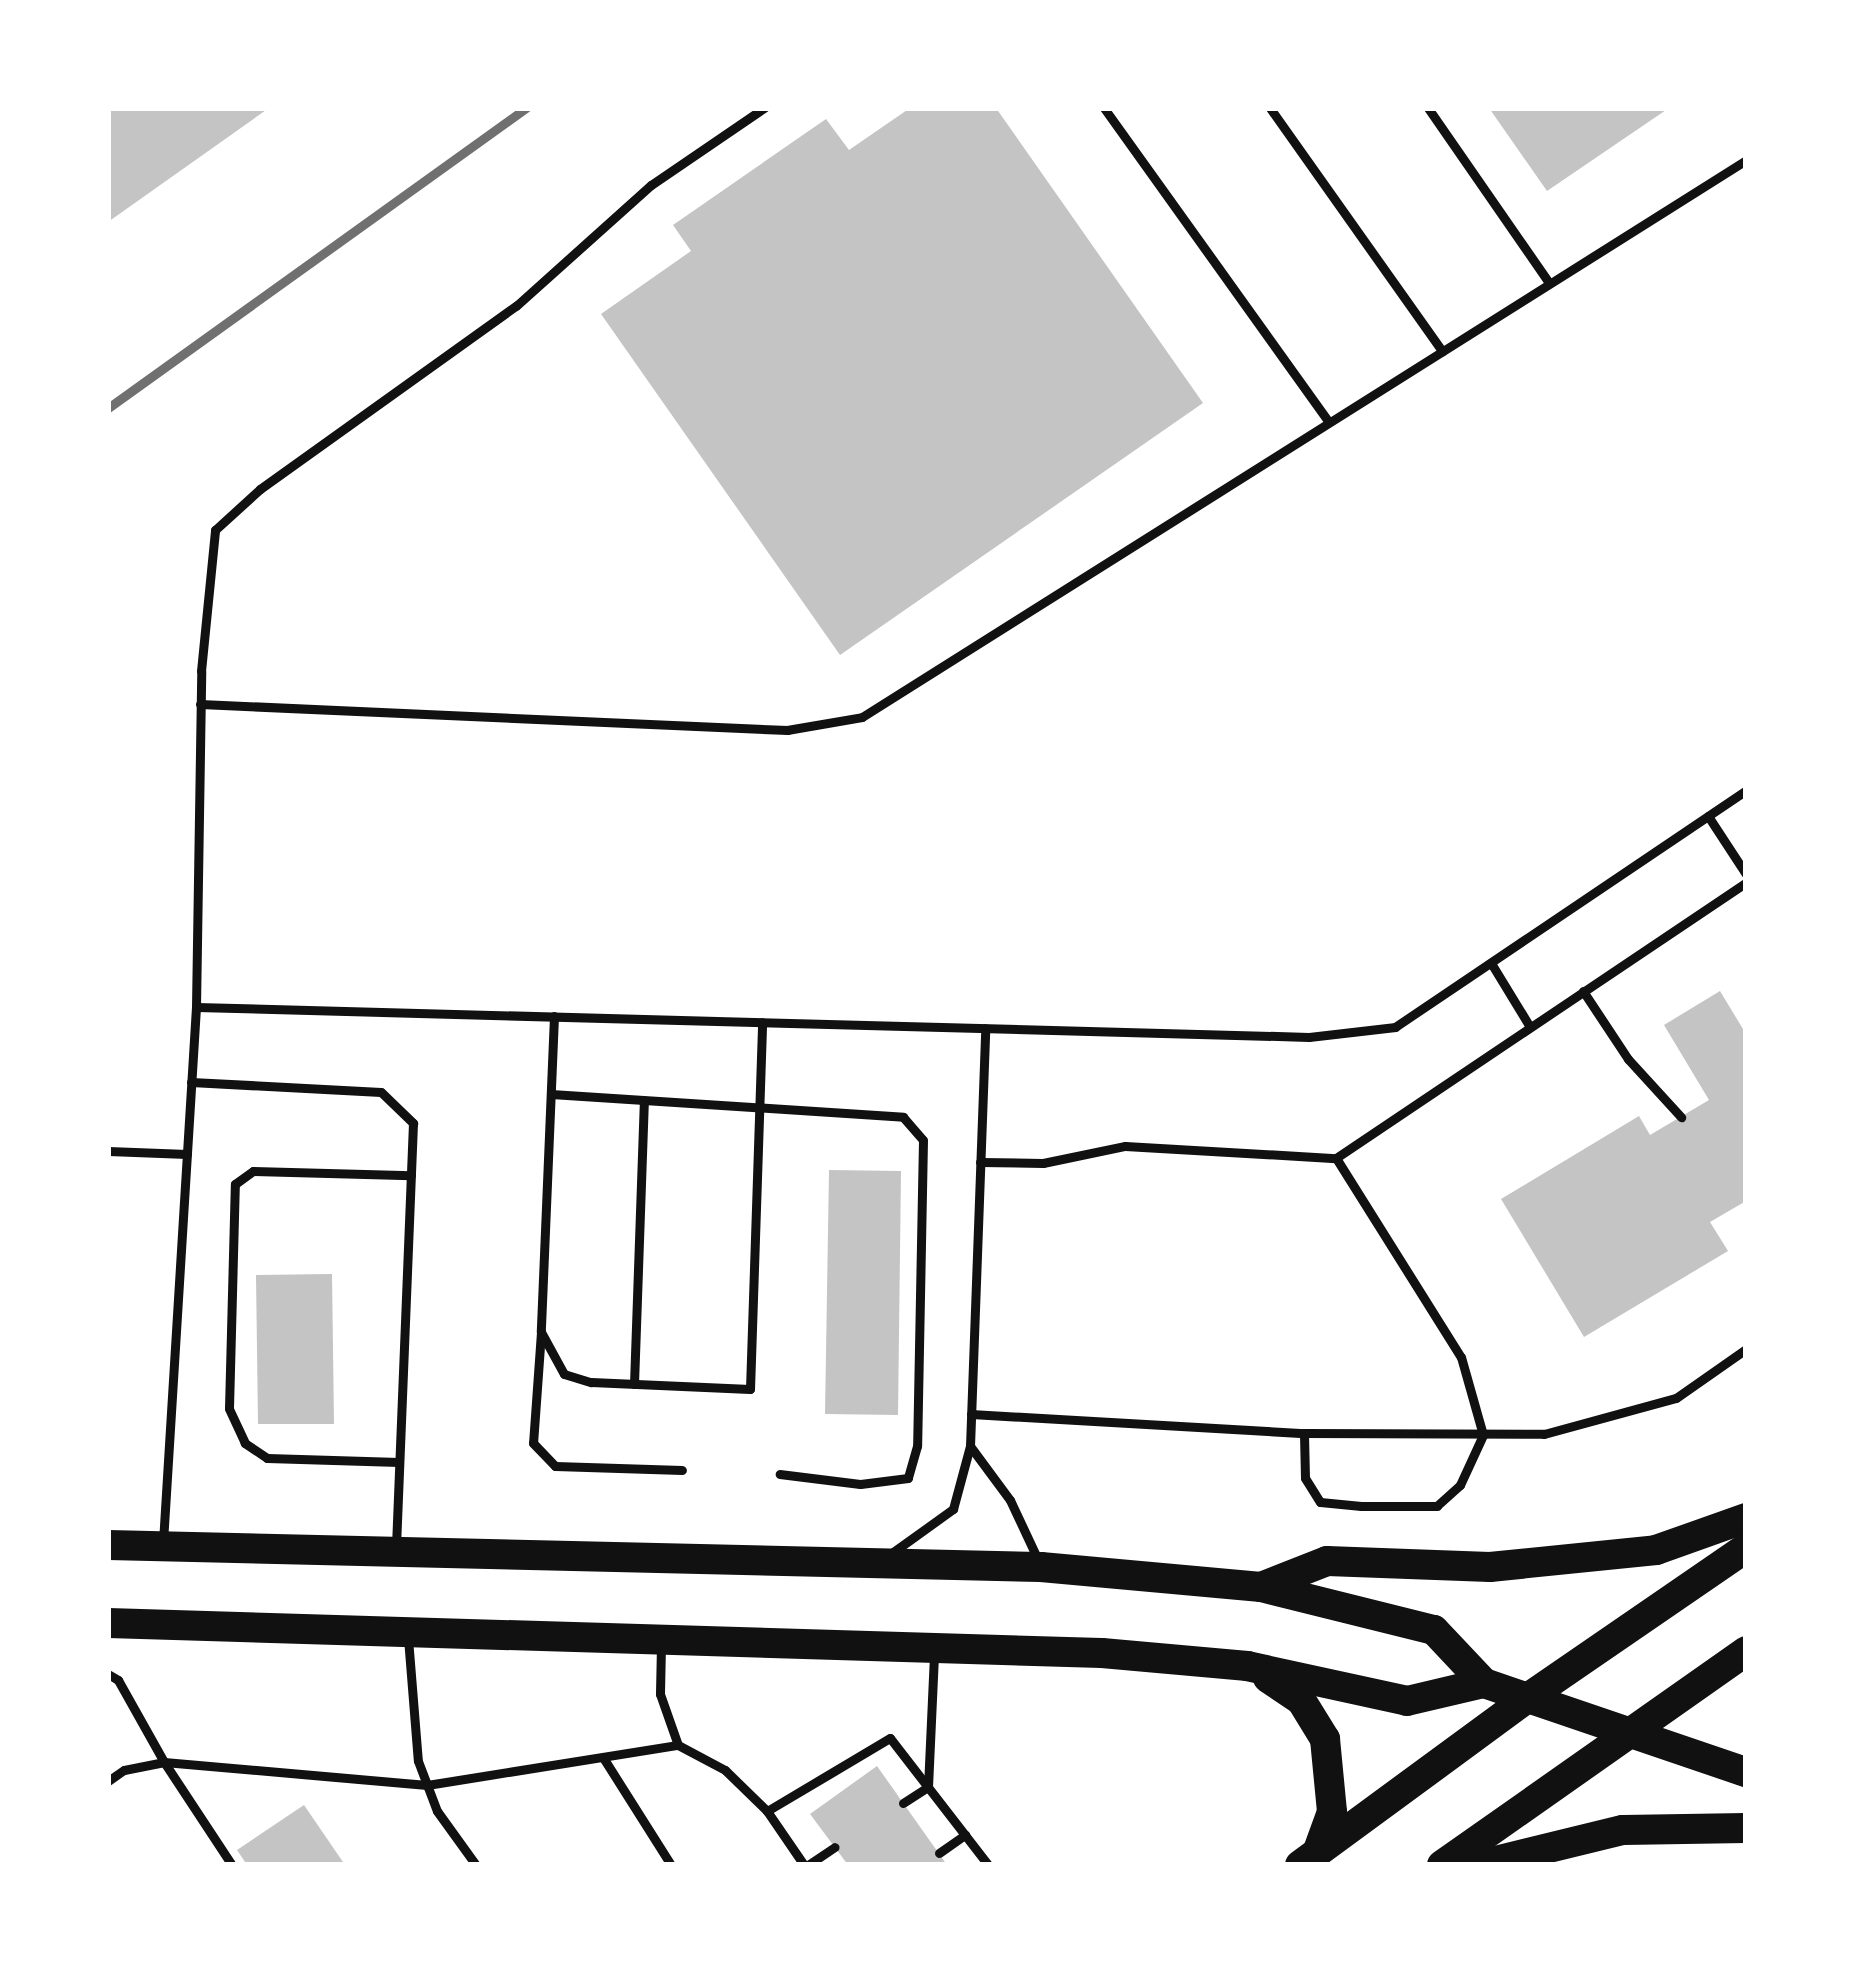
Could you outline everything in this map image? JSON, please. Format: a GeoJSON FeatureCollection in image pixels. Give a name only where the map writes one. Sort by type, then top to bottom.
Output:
{"type":"FeatureCollection","features":[{"type":"Feature","properties":{"kind":"main road"},"geometry":{"type":"LineString","coordinates":[[1261,1587],[1327,1561],[1490,1567],[1656,1550],[1746,1518]]}},
{"type":"Feature","properties":{"kind":"main road"},"geometry":{"type":"LineString","coordinates":[[108,1545],[1041,1567],[1261,1587],[1435,1630],[1484,1683],[1746,1772]]}},
{"type":"Feature","properties":{"kind":"main road"},"geometry":{"type":"LineString","coordinates":[[1309,1859],[1526,1699],[1746,1548]]}},
{"type":"Feature","properties":{"kind":"main road"},"geometry":{"type":"LineString","coordinates":[[108,1623],[1102,1653],[1247,1666],[1407,1701],[1484,1683]]}},
{"type":"Feature","properties":{"kind":"main road"},"geometry":{"type":"LineString","coordinates":[[1442,1865],[1746,1651]]}},
{"type":"Feature","properties":{"kind":"main road"},"geometry":{"type":"LineString","coordinates":[[1247,1666],[1301,1700],[1325,1739],[1332,1812],[1309,1859]]}},
{"type":"Feature","properties":{"kind":"main road"},"geometry":{"type":"LineString","coordinates":[[1479,1865],[1623,1830],[1746,1828]]}},
{"type":"Feature","properties":{"kind":"lane"},"geometry":{"type":"LineString","coordinates":[[162,1547],[196,1006],[200,704],[215,530],[260,489],[516,306],[651,184],[764,108]]}},
{"type":"Feature","properties":{"kind":"lane"},"geometry":{"type":"LineString","coordinates":[[1104,108],[1329,422]]}},
{"type":"Feature","properties":{"kind":"lane"},"geometry":{"type":"LineString","coordinates":[[1270,108],[1442,351]]}},
{"type":"Feature","properties":{"kind":"lane"},"geometry":{"type":"LineString","coordinates":[[1428,108],[1549,283]]}},
{"type":"Feature","properties":{"kind":"lane"},"geometry":{"type":"LineString","coordinates":[[200,704],[787,730],[862,717],[1746,160]]}},
{"type":"Feature","properties":{"kind":"lane"},"geometry":{"type":"LineString","coordinates":[[196,1006],[1309,1037],[1395,1027],[1746,790]]}},
{"type":"Feature","properties":{"kind":"lane"},"geometry":{"type":"LineString","coordinates":[[980,1162],[1043,1163],[1124,1146],[1336,1158],[1746,878],[1708,816]]}},
{"type":"Feature","properties":{"kind":"lane"},"geometry":{"type":"LineString","coordinates":[[1491,963],[1530,1027]]}},
{"type":"Feature","properties":{"kind":"lane"},"geometry":{"type":"LineString","coordinates":[[1583,992],[1628,1059],[1681,1117]]}},
{"type":"Feature","properties":{"kind":"lane"},"geometry":{"type":"LineString","coordinates":[[554,1016],[533,1443],[555,1466],[682,1470]]}},
{"type":"Feature","properties":{"kind":"lane"},"geometry":{"type":"LineString","coordinates":[[541,1332],[564,1373],[591,1382],[750,1389],[762,1022]]}},
{"type":"Feature","properties":{"kind":"lane"},"geometry":{"type":"LineString","coordinates":[[874,1565],[952,1509],[970,1446],[985,1028]]}},
{"type":"Feature","properties":{"kind":"lane"},"geometry":{"type":"LineString","coordinates":[[191,1082],[381,1092],[413,1123],[396,1553]]}},
{"type":"Feature","properties":{"kind":"lane"},"geometry":{"type":"LineString","coordinates":[[551,1094],[903,1117],[923,1140],[917,1446],[908,1478],[860,1484],[780,1474]]}},
{"type":"Feature","properties":{"kind":"lane"},"geometry":{"type":"LineString","coordinates":[[634,1384],[644,1100]]}},
{"type":"Feature","properties":{"kind":"lane"},"geometry":{"type":"LineString","coordinates":[[108,1151],[187,1154]]}},
{"type":"Feature","properties":{"kind":"lane"},"geometry":{"type":"LineString","coordinates":[[1304,1433],[1305,1478],[1320,1502],[1361,1506],[1437,1506],[1460,1485],[1483,1436],[1461,1357],[1336,1158]]}},
{"type":"Feature","properties":{"kind":"lane"},"geometry":{"type":"LineString","coordinates":[[399,1462],[267,1458],[245,1443],[229,1408],[235,1184],[253,1171],[412,1175]]}},
{"type":"Feature","properties":{"kind":"lane"},"geometry":{"type":"LineString","coordinates":[[971,1414],[1304,1433],[1544,1434],[1676,1398],[1746,1348]]}},
{"type":"Feature","properties":{"kind":"lane"},"geometry":{"type":"LineString","coordinates":[[970,1446],[1010,1500],[1041,1567]]}},
{"type":"Feature","properties":{"kind":"lane"},"geometry":{"type":"LineString","coordinates":[[408,1632],[418,1760],[437,1811],[476,1865]]}},
{"type":"Feature","properties":{"kind":"lane"},"geometry":{"type":"LineString","coordinates":[[661,1640],[660,1694],[678,1745]]}},
{"type":"Feature","properties":{"kind":"lane"},"geometry":{"type":"LineString","coordinates":[[928,1787],[934,1648]]}},
{"type":"Feature","properties":{"kind":"lane"},"geometry":{"type":"LineString","coordinates":[[108,1674],[118,1680],[164,1762],[232,1865]]}},
{"type":"Feature","properties":{"kind":"lane"},"geometry":{"type":"LineString","coordinates":[[767,1811],[890,1738],[988,1865]]}},
{"type":"Feature","properties":{"kind":"lane"},"geometry":{"type":"LineString","coordinates":[[108,1781],[124,1770],[164,1762],[427,1785],[678,1745],[725,1769],[767,1811],[806,1865],[835,1847]]}},
{"type":"Feature","properties":{"kind":"lane"},"geometry":{"type":"LineString","coordinates":[[604,1759],[671,1865]]}},
{"type":"Feature","properties":{"kind":"lane"},"geometry":{"type":"LineString","coordinates":[[903,1804],[928,1787]]}},
{"type":"Feature","properties":{"kind":"lane"},"geometry":{"type":"LineString","coordinates":[[939,1853],[965,1835]]}},
{"type":"Feature","properties":{"kind":"building"},"geometry":{"type":"Polygon","coordinates":[[[108,108],[269,108],[108,222],[108,108]]]}},
{"type":"Feature","properties":{"kind":"building"},"geometry":{"type":"Polygon","coordinates":[[[910,108],[996,108],[1203,403],[840,655],[601,314],[691,251],[673,225],[826,119],[849,150],[910,108]]]}},
{"type":"Feature","properties":{"kind":"building"},"geometry":{"type":"Polygon","coordinates":[[[1489,108],[1669,108],[1547,191],[1489,108]]]}},
{"type":"Feature","properties":{"kind":"building"},"geometry":{"type":"Polygon","coordinates":[[[1720,991],[1746,1034],[1746,1201],[1710,1222],[1728,1251],[1584,1337],[1501,1199],[1639,1116],[1650,1135],[1709,1100],[1664,1025],[1720,991]]]}},
{"type":"Feature","properties":{"kind":"building"},"geometry":{"type":"Polygon","coordinates":[[[829,1170],[901,1171],[898,1415],[825,1414],[829,1170]]]}},
{"type":"Feature","properties":{"kind":"building"},"geometry":{"type":"Polygon","coordinates":[[[332,1274],[334,1424],[258,1424],[256,1275],[332,1274]]]}},
{"type":"Feature","properties":{"kind":"building"},"geometry":{"type":"Polygon","coordinates":[[[877,1766],[947,1865],[848,1865],[810,1814],[877,1766]]]}},
{"type":"Feature","properties":{"kind":"building"},"geometry":{"type":"Polygon","coordinates":[[[304,1805],[345,1865],[247,1865],[237,1850],[304,1805]]]}},
{"type":"Feature","properties":{"kind":"railway"},"geometry":{"type":"LineString","coordinates":[[108,408],[526,108]]}}]}
